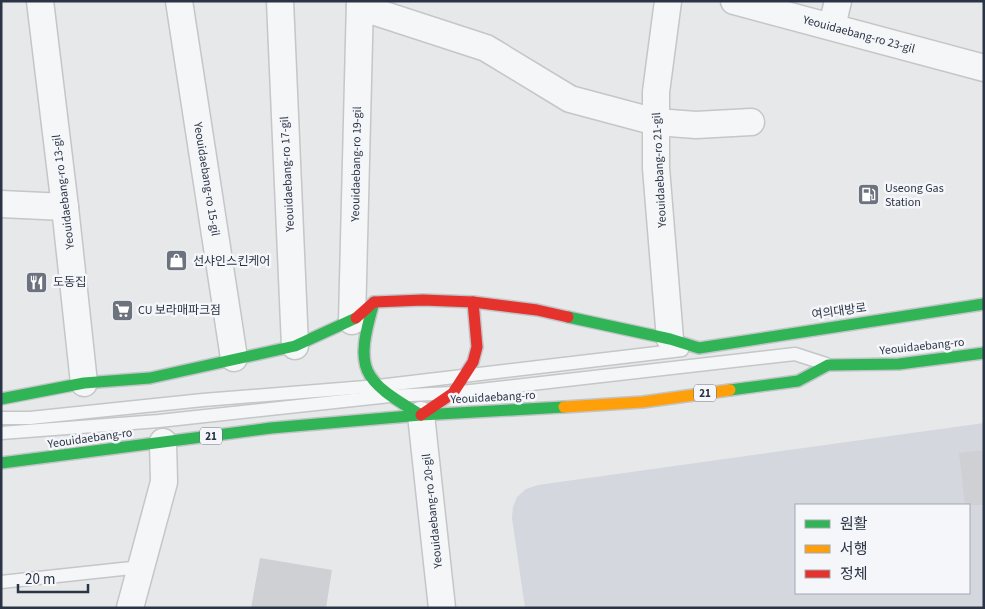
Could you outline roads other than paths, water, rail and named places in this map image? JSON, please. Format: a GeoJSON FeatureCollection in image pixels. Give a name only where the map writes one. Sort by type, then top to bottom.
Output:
{"type":"FeatureCollection","features":[{"type":"Feature","properties":{"kind":"main road"},"geometry":{"type":"LineString","coordinates":[[1,399],[84,383],[150,378],[295,346],[352,321],[374,302],[424,300],[473,302],[537,310],[670,339],[699,348]]}},
{"type":"Feature","properties":{"kind":"main road"},"geometry":{"type":"LineString","coordinates":[[374,302],[364,335],[362,357],[364,370],[390,396],[421,415],[453,393],[462,376],[473,362],[477,347],[473,302]]}},
{"type":"Feature","properties":{"kind":"main road","name":"여의대방로"},"geometry":{"type":"LineString","coordinates":[[699,348],[824,327],[984,304]]}},
{"type":"Feature","properties":{"kind":"main road","name":"Yeouidaebang-ro"},"geometry":{"type":"LineString","coordinates":[[1,463],[271,428],[421,415],[642,402],[798,381],[828,365],[899,364],[984,353]]}},
{"type":"Feature","properties":{"kind":"street","name":"Yeouidaebang-ro 13-gil"},"geometry":{"type":"LineString","coordinates":[[40,1],[84,383]]}},
{"type":"Feature","properties":{"kind":"street","name":"Yeouidaebang-ro 15-gil"},"geometry":{"type":"LineString","coordinates":[[180,1],[234,358]]}},
{"type":"Feature","properties":{"kind":"street","name":"Yeouidaebang-ro 17-gil"},"geometry":{"type":"LineString","coordinates":[[280,1],[295,346]]}},
{"type":"Feature","properties":{"kind":"street","name":"Yeouidaebang-ro 21-gil"},"geometry":{"type":"LineString","coordinates":[[668,1],[656,92],[656,168],[670,339]]}},
{"type":"Feature","properties":{"kind":"street","name":"Yeouidaebang-ro 23-gil"},"geometry":{"type":"LineString","coordinates":[[734,1],[984,68]]}},
{"type":"Feature","properties":{"kind":"street"},"geometry":{"type":"LineString","coordinates":[[832,26],[838,1]]}},
{"type":"Feature","properties":{"kind":"street","name":"Yeouidaebang-ro 19-gil"},"geometry":{"type":"LineString","coordinates":[[352,321],[360,4],[486,48],[570,99],[656,122],[696,125],[751,122]]}},
{"type":"Feature","properties":{"kind":"street"},"geometry":{"type":"LineString","coordinates":[[1,204],[65,207]]}},
{"type":"Feature","properties":{"kind":"street","name":"Yeouidaebang-ro 20-gil"},"geometry":{"type":"LineString","coordinates":[[421,415],[442,608]]}},
{"type":"Feature","properties":{"kind":"street"},"geometry":{"type":"LineString","coordinates":[[130,608],[164,482],[163,442]]}},
{"type":"Feature","properties":{"kind":"lane"},"geometry":{"type":"LineString","coordinates":[[1,418],[30,418],[203,400],[378,386],[699,348]]}},
{"type":"Feature","properties":{"kind":"lane"},"geometry":{"type":"LineString","coordinates":[[1,433],[159,420],[390,396],[453,393],[795,354],[828,365]]}},
{"type":"Feature","properties":{"kind":"lane"},"geometry":{"type":"LineString","coordinates":[[1,582],[141,568]]}},
{"type":"Feature","properties":{"kind":"place","name":"Useong Gas Station"},"geometry":{"type":"Point","coordinates":[869,195]}},
{"type":"Feature","properties":{"kind":"place","name":"선샤인스킨케어"},"geometry":{"type":"Point","coordinates":[177,261]}},
{"type":"Feature","properties":{"kind":"place","name":"도동집"},"geometry":{"type":"Point","coordinates":[37,282]}},
{"type":"Feature","properties":{"kind":"place","name":"CU 보라매파크점"},"geometry":{"type":"Point","coordinates":[122,310]}}]}
